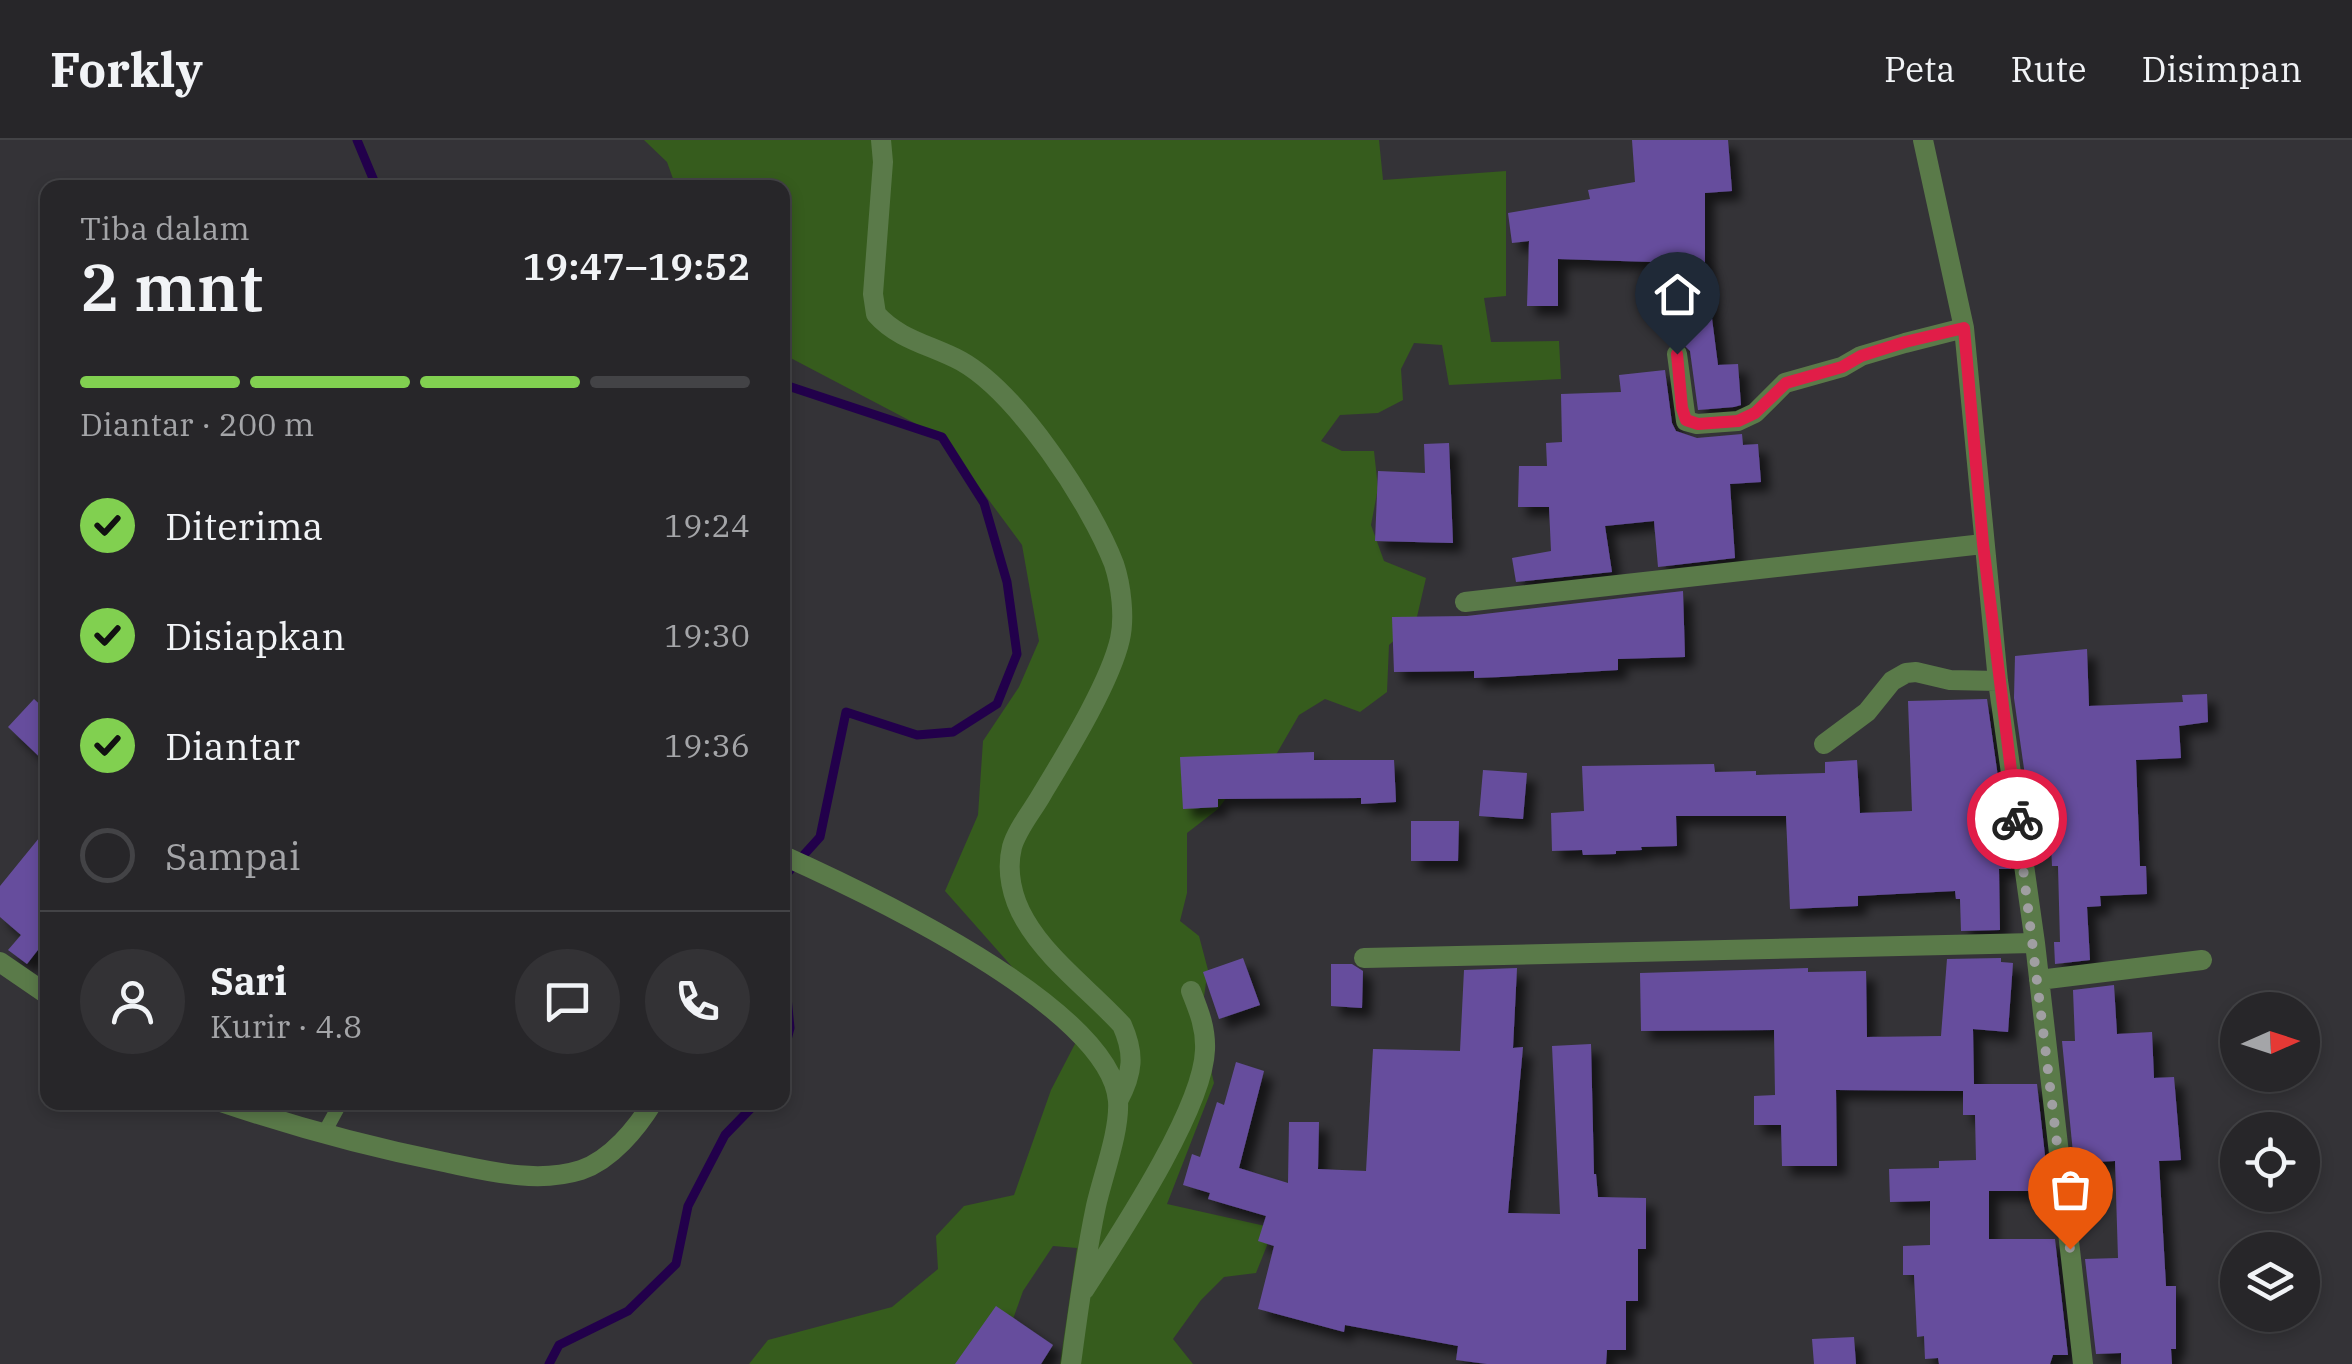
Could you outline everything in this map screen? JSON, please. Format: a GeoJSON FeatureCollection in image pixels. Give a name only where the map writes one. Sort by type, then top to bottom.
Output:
{"type":"FeatureCollection","features":[{"type":"Feature","properties":{"kind":"street"},"geometry":{"type":"LineString","coordinates":[[881,140],[883,162],[873,294],[876,314],[906,338],[960,361],[1007,397],[1046,448],[1098,529],[1115,568],[1122,604],[1121,637],[1110,670],[1012,845],[1010,882],[1024,918],[1042,944],[1122,1025],[1130,1041],[1132,1069],[1118,1101],[1071,1364]]}},
{"type":"Feature","properties":{"kind":"street"},"geometry":{"type":"LineString","coordinates":[[1923,140],[1964,328],[1998,681],[2035,944],[2084,1364]]}},
{"type":"Feature","properties":{"kind":"street"},"geometry":{"type":"LineString","coordinates":[[1677,354],[1686,420],[1698,424],[1738,421],[1755,413],[1786,383],[1842,367],[1861,356],[1905,342],[1964,328]]}},
{"type":"Feature","properties":{"kind":"street"},"geometry":{"type":"LineString","coordinates":[[1465,602],[1983,544]]}},
{"type":"Feature","properties":{"kind":"street"},"geometry":{"type":"LineString","coordinates":[[1824,744],[1867,712],[1892,681],[1906,672],[1950,680],[1998,681]]}},
{"type":"Feature","properties":{"kind":"street"},"geometry":{"type":"LineString","coordinates":[[790,859],[965,948],[1040,1000],[1106,1062],[1118,1101]]}},
{"type":"Feature","properties":{"kind":"street"},"geometry":{"type":"LineString","coordinates":[[1364,958],[2035,944]]}},
{"type":"Feature","properties":{"kind":"street"},"geometry":{"type":"LineString","coordinates":[[2039,980],[2202,960]]}},
{"type":"Feature","properties":{"kind":"street"},"geometry":{"type":"LineString","coordinates":[[0,962],[40,990]]}},
{"type":"Feature","properties":{"kind":"street"},"geometry":{"type":"LineString","coordinates":[[1080,1297],[1152,1180],[1193,1100],[1205,1054],[1204,1022],[1191,990]]}},
{"type":"Feature","properties":{"kind":"street"},"geometry":{"type":"LineString","coordinates":[[246,1110],[323,1135],[490,1171],[551,1176],[584,1169],[609,1153],[647,1110]]}},
{"type":"Feature","properties":{"kind":"lane"},"geometry":{"type":"LineString","coordinates":[[323,1135],[337,1110]]}},
{"type":"Feature","properties":{"kind":"green space"},"geometry":{"type":"Polygon","coordinates":[[[644,140],[1379,140],[1383,180],[1506,171],[1506,296],[1484,298],[1491,342],[1559,341],[1561,379],[1449,385],[1442,345],[1414,343],[1401,369],[1403,400],[1378,413],[1340,415],[1321,441],[1342,451],[1374,451],[1378,488],[1371,525],[1384,561],[1426,578],[1416,621],[1389,645],[1387,692],[1360,712],[1325,699],[1299,715],[1273,760],[1233,789],[1218,809],[1187,833],[1187,893],[1180,921],[1199,936],[1208,970],[1200,1023],[1214,1083],[1167,1204],[1274,1228],[1256,1273],[1224,1277],[1201,1300],[1173,1339],[1193,1364],[1060,1364],[1077,1248],[1053,1246],[1023,1291],[997,1364],[749,1364],[768,1340],[892,1307],[938,1269],[936,1236],[964,1206],[1014,1195],[1051,1090],[1077,1040],[945,891],[978,815],[983,741],[1019,687],[1039,641],[1022,545],[943,438],[790,358],[790,180],[673,180],[667,162],[644,140]]]}},
{"type":"Feature","properties":{"kind":"building"},"geometry":{"type":"Polygon","coordinates":[[[1632,140],[1728,140],[1732,191],[1705,193],[1705,264],[1718,365],[1738,364],[1741,405],[1698,410],[1690,351],[1680,341],[1670,259],[1558,259],[1558,306],[1527,306],[1529,241],[1512,243],[1508,213],[1590,199],[1588,190],[1635,182],[1632,140]]]}},
{"type":"Feature","properties":{"kind":"building"},"geometry":{"type":"Polygon","coordinates":[[[1665,370],[1676,431],[1697,438],[1742,434],[1743,445],[1758,444],[1761,482],[1730,484],[1735,558],[1658,567],[1654,521],[1605,526],[1612,572],[1516,582],[1512,558],[1551,551],[1549,507],[1518,507],[1519,466],[1547,466],[1546,443],[1562,442],[1561,394],[1621,392],[1619,375],[1665,370]]]}},
{"type":"Feature","properties":{"kind":"building"},"geometry":{"type":"Polygon","coordinates":[[[1449,443],[1453,543],[1375,541],[1378,471],[1425,473],[1424,444],[1449,443]]]}},
{"type":"Feature","properties":{"kind":"building"},"geometry":{"type":"Polygon","coordinates":[[[1683,591],[1685,657],[1618,659],[1618,670],[1501,677],[1474,678],[1474,671],[1394,672],[1392,617],[1467,616],[1683,591]]]}},
{"type":"Feature","properties":{"kind":"building"},"geometry":{"type":"Polygon","coordinates":[[[2087,649],[2089,706],[2183,702],[2182,695],[2207,694],[2208,722],[2179,726],[2181,758],[2136,760],[2140,866],[2146,866],[2147,894],[2100,896],[2101,906],[2087,907],[2090,960],[2055,964],[2054,942],[2060,942],[2058,866],[2052,866],[2050,825],[2032,825],[2014,698],[2015,656],[2087,649]]]}},
{"type":"Feature","properties":{"kind":"building"},"geometry":{"type":"Polygon","coordinates":[[[34,699],[40,705],[40,757],[8,727],[34,699]]]}},
{"type":"Feature","properties":{"kind":"building"},"geometry":{"type":"Polygon","coordinates":[[[1987,699],[2011,869],[1999,869],[2000,930],[1961,931],[1960,899],[1956,899],[1955,891],[1858,896],[1858,906],[1790,909],[1786,816],[1676,816],[1677,846],[1641,847],[1642,850],[1616,854],[1552,851],[1551,813],[1584,811],[1582,766],[1714,764],[1715,772],[1756,771],[1756,775],[1825,773],[1825,762],[1857,760],[1860,813],[1912,811],[1908,701],[1987,699]]]}},
{"type":"Feature","properties":{"kind":"building"},"geometry":{"type":"Polygon","coordinates":[[[1314,752],[1314,760],[1394,760],[1396,802],[1361,804],[1361,798],[1218,799],[1218,807],[1183,809],[1180,757],[1314,752]]]}},
{"type":"Feature","properties":{"kind":"building"},"geometry":{"type":"Polygon","coordinates":[[[1483,770],[1527,773],[1523,819],[1479,816],[1483,770]]]}},
{"type":"Feature","properties":{"kind":"building"},"geometry":{"type":"Polygon","coordinates":[[[1411,821],[1459,821],[1458,861],[1411,861],[1411,821]]]}},
{"type":"Feature","properties":{"kind":"building"},"geometry":{"type":"Polygon","coordinates":[[[40,837],[40,947],[27,964],[8,950],[21,935],[0,917],[0,886],[40,837]]]}},
{"type":"Feature","properties":{"kind":"building"},"geometry":{"type":"Polygon","coordinates":[[[1243,958],[1260,1005],[1219,1019],[1203,972],[1243,958]]]}},
{"type":"Feature","properties":{"kind":"building"},"geometry":{"type":"Polygon","coordinates":[[[2001,958],[2001,962],[2013,963],[2008,1032],[1973,1029],[1974,1084],[2037,1084],[2049,1191],[1989,1191],[1989,1239],[2055,1239],[2068,1355],[2053,1355],[2050,1364],[1939,1364],[1938,1358],[1925,1359],[1924,1336],[1917,1337],[1914,1275],[1903,1275],[1903,1246],[1930,1245],[1930,1201],[1890,1202],[1889,1169],[1939,1168],[1939,1161],[1976,1160],[1975,1115],[1963,1115],[1963,1091],[1836,1090],[1837,1166],[1782,1166],[1781,1125],[1754,1125],[1754,1096],[1775,1095],[1774,1030],[1641,1031],[1640,973],[1808,968],[1808,972],[1866,971],[1867,1037],[1941,1036],[1947,959],[2001,958]]]}},
{"type":"Feature","properties":{"kind":"building"},"geometry":{"type":"Polygon","coordinates":[[[1331,964],[1352,964],[1363,971],[1362,1008],[1331,1006],[1331,964]]]}},
{"type":"Feature","properties":{"kind":"building"},"geometry":{"type":"Polygon","coordinates":[[[1517,968],[1513,1048],[1523,1047],[1508,1213],[1560,1214],[1552,1046],[1591,1044],[1598,1197],[1646,1198],[1646,1249],[1638,1249],[1638,1301],[1626,1301],[1626,1350],[1607,1350],[1606,1364],[1487,1364],[1456,1360],[1458,1346],[1345,1325],[1344,1332],[1258,1309],[1274,1246],[1258,1241],[1266,1216],[1208,1199],[1210,1193],[1183,1185],[1192,1154],[1200,1157],[1217,1102],[1224,1105],[1236,1062],[1264,1071],[1239,1168],[1288,1183],[1289,1122],[1319,1122],[1318,1169],[1366,1171],[1373,1049],[1460,1051],[1464,970],[1517,968]]]}},
{"type":"Feature","properties":{"kind":"building"},"geometry":{"type":"Polygon","coordinates":[[[2114,985],[2117,1034],[2152,1032],[2154,1078],[2174,1077],[2181,1160],[2159,1161],[2166,1286],[2176,1286],[2176,1349],[2171,1349],[2172,1364],[2121,1364],[2121,1353],[2096,1354],[2085,1259],[2118,1258],[2115,1161],[2074,1163],[2062,1041],[2075,1041],[2073,990],[2114,985]]]}},
{"type":"Feature","properties":{"kind":"building"},"geometry":{"type":"Polygon","coordinates":[[[996,1306],[1053,1345],[1041,1364],[955,1364],[996,1306]]]}},
{"type":"Feature","properties":{"kind":"building"},"geometry":{"type":"Polygon","coordinates":[[[1854,1337],[1856,1364],[1814,1364],[1812,1339],[1854,1337]]]}},
{"type":"Feature","properties":{"kind":"waterway"},"geometry":{"type":"LineString","coordinates":[[357,140],[374,180]]}},
{"type":"Feature","properties":{"kind":"waterway"},"geometry":{"type":"LineString","coordinates":[[790,387],[942,437],[984,503],[1007,582],[1017,654],[997,704],[953,732],[917,735],[846,712],[820,837],[790,870]]}},
{"type":"Feature","properties":{"kind":"waterway"},"geometry":{"type":"LineString","coordinates":[[549,1364],[559,1345],[628,1311],[676,1264],[688,1206],[725,1135],[749,1110]]}},
{"type":"Feature","properties":{"kind":"way so far"},"geometry":{"type":"LineString","coordinates":[[2017,819],[2070,1249]]}},
{"type":"Feature","properties":{"kind":"route"},"geometry":{"type":"LineString","coordinates":[[1677,354],[1686,420],[1698,424],[1738,421],[1755,413],[1786,383],[1842,367],[1861,356],[1905,342],[1964,328],[1983,544],[2017,819]]}}]}
